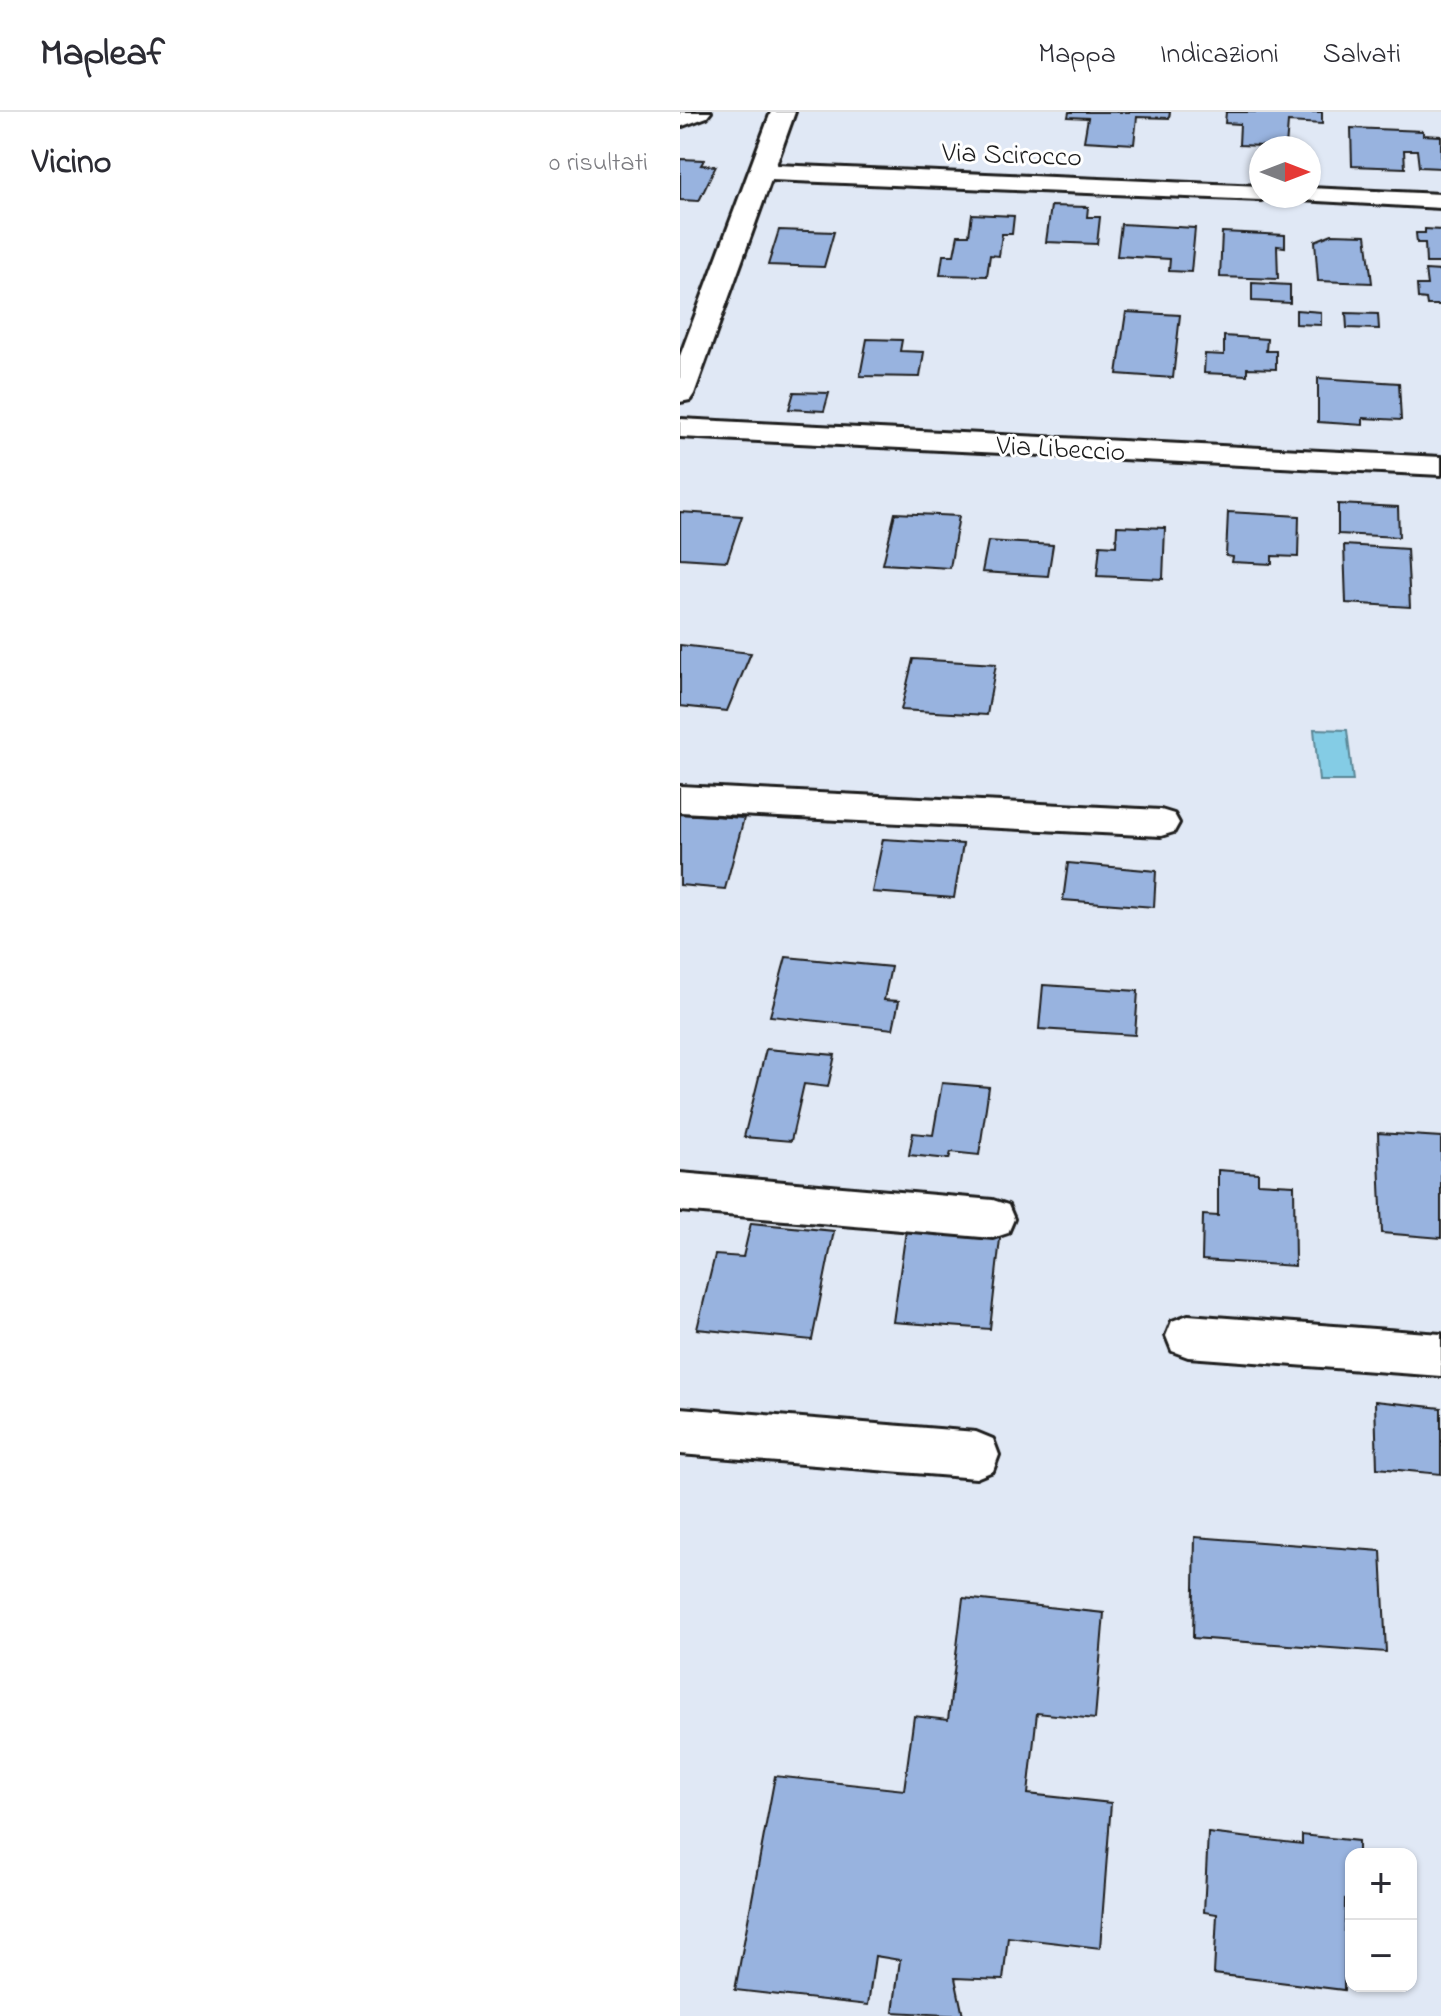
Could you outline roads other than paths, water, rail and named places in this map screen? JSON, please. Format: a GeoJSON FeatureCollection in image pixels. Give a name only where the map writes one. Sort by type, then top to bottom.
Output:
{"type":"FeatureCollection","features":[{"type":"Feature","properties":{"kind":"street"},"geometry":{"type":"LineString","coordinates":[[680,120],[699,112]]}},
{"type":"Feature","properties":{"kind":"street"},"geometry":{"type":"LineString","coordinates":[[680,394],[783,112]]}},
{"type":"Feature","properties":{"kind":"street","name":"Via Scirocco"},"geometry":{"type":"LineString","coordinates":[[760,172],[1249,192]]}},
{"type":"Feature","properties":{"kind":"street"},"geometry":{"type":"LineString","coordinates":[[1321,196],[1441,201]]}},
{"type":"Feature","properties":{"kind":"street","name":"Via Libeccio"},"geometry":{"type":"LineString","coordinates":[[680,428],[1441,466]]}},
{"type":"Feature","properties":{"kind":"street"},"geometry":{"type":"LineString","coordinates":[[680,799],[1161,823]]}},
{"type":"Feature","properties":{"kind":"street"},"geometry":{"type":"LineString","coordinates":[[680,1192],[993,1219]]}},
{"type":"Feature","properties":{"kind":"street"},"geometry":{"type":"LineString","coordinates":[[1188,1336],[1441,1355]]}},
{"type":"Feature","properties":{"kind":"street"},"geometry":{"type":"LineString","coordinates":[[680,1431],[976,1455]]}},
{"type":"Feature","properties":{"kind":"water"},"geometry":{"type":"Polygon","coordinates":[[[1314,729],[1347,730],[1353,781],[1319,781],[1314,729]]]}}]}
